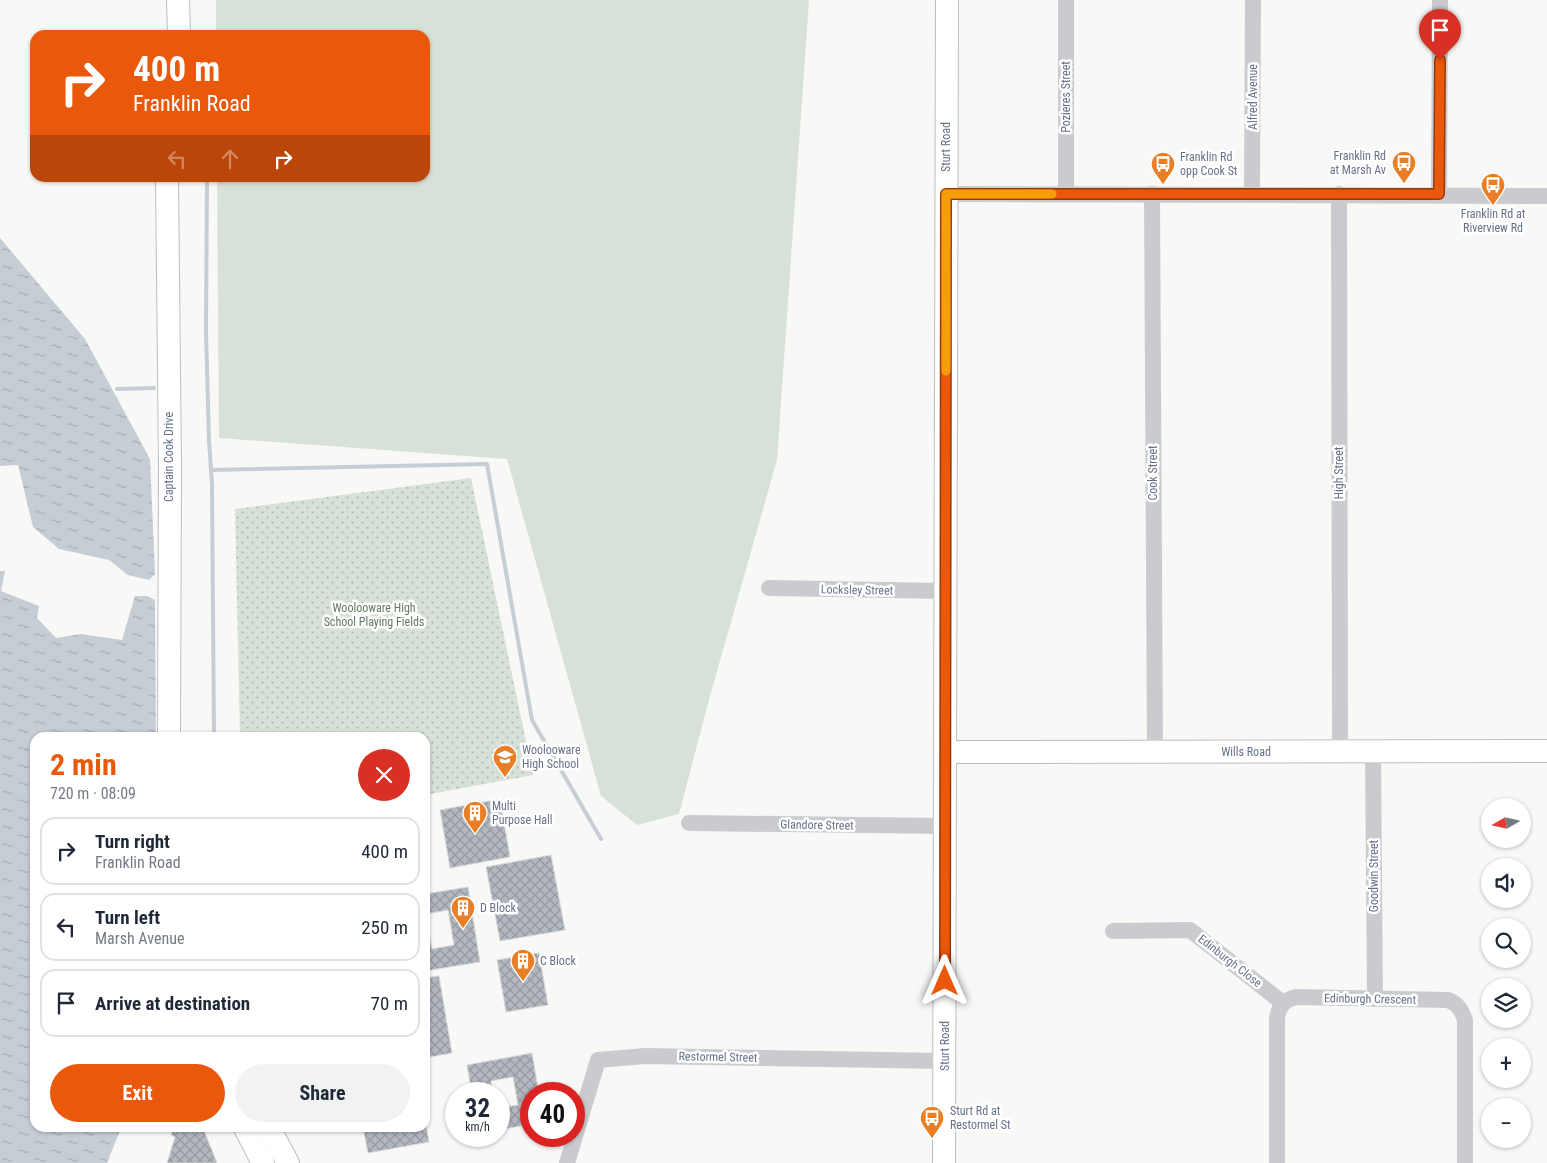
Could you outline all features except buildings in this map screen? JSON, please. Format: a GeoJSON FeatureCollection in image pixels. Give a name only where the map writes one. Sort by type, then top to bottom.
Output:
{"type":"FeatureCollection","features":[{"type":"Feature","properties":{"kind":"street"},"geometry":{"type":"LineString","coordinates":[[166,0],[166,30]]}},
{"type":"Feature","properties":{"kind":"street"},"geometry":{"type":"LineString","coordinates":[[178,0],[179,30]]}},
{"type":"Feature","properties":{"kind":"street","name":"Sturt Road"},"geometry":{"type":"LineString","coordinates":[[944,1163],[946,0]]}},
{"type":"Feature","properties":{"kind":"street","name":"Pozieres Street"},"geometry":{"type":"LineString","coordinates":[[1066,0],[1066,194]]}},
{"type":"Feature","properties":{"kind":"street","name":"Alfred Avenue"},"geometry":{"type":"LineString","coordinates":[[1252,194],[1253,0]]}},
{"type":"Feature","properties":{"kind":"street"},"geometry":{"type":"LineString","coordinates":[[1439,194],[1440,0]]}},
{"type":"Feature","properties":{"kind":"street","name":"Captain Cook Drive"},"geometry":{"type":"LineString","coordinates":[[167,182],[170,467],[169,732]]}},
{"type":"Feature","properties":{"kind":"street","name":"Captain Cook Drive"},"geometry":{"type":"LineString","coordinates":[[180,182],[182,732]]}},
{"type":"Feature","properties":{"kind":"street"},"geometry":{"type":"LineString","coordinates":[[946,194],[1439,194],[1547,196]]}},
{"type":"Feature","properties":{"kind":"street","name":"Cook Street"},"geometry":{"type":"LineString","coordinates":[[1152,194],[1155,752]]}},
{"type":"Feature","properties":{"kind":"street","name":"High Street"},"geometry":{"type":"LineString","coordinates":[[1339,194],[1340,752]]}},
{"type":"Feature","properties":{"kind":"street","name":"Locksley Street"},"geometry":{"type":"LineString","coordinates":[[769,588],[945,592]]}},
{"type":"Feature","properties":{"kind":"street","name":"Wills Road"},"geometry":{"type":"LineString","coordinates":[[945,752],[1547,751]]}},
{"type":"Feature","properties":{"kind":"street","name":"Goodwin Street"},"geometry":{"type":"LineString","coordinates":[[1373,752],[1375,999]]}},
{"type":"Feature","properties":{"kind":"street","name":"Glandore Street"},"geometry":{"type":"LineString","coordinates":[[689,823],[945,826]]}},
{"type":"Feature","properties":{"kind":"street","name":"Edinburgh Close"},"geometry":{"type":"LineString","coordinates":[[1113,931],[1190,930],[1283,1003]]}},
{"type":"Feature","properties":{"kind":"street","name":"Edinburgh Crescent"},"geometry":{"type":"LineString","coordinates":[[1283,1003],[1289,999],[1296,998],[1448,1000],[1456,1004],[1462,1010],[1465,1020],[1465,1163]]}},
{"type":"Feature","properties":{"kind":"street"},"geometry":{"type":"LineString","coordinates":[[1277,1163],[1277,1018],[1283,1003]]}},
{"type":"Feature","properties":{"kind":"street","name":"Restormel Street"},"geometry":{"type":"LineString","coordinates":[[567,1163],[598,1060],[645,1056],[945,1061]]}},
{"type":"Feature","properties":{"kind":"street"},"geometry":{"type":"LineString","coordinates":[[247,1132],[263,1163]]}},
{"type":"Feature","properties":{"kind":"street"},"geometry":{"type":"LineString","coordinates":[[271,1132],[288,1163]]}},
{"type":"Feature","properties":{"kind":"green space"},"geometry":{"type":"Polygon","coordinates":[[[216,0],[809,0],[777,460],[710,696],[679,814],[637,825],[601,796],[507,459],[219,438],[217,182],[430,182],[430,30],[216,30],[216,0]]]}},
{"type":"Feature","properties":{"kind":"green space","name":"Woolooware High School Playing Fields"},"geometry":{"type":"Polygon","coordinates":[[[471,478],[533,775],[430,794],[430,732],[240,732],[235,509],[471,478]]]}},
{"type":"Feature","properties":{"kind":"water"},"geometry":{"type":"Polygon","coordinates":[[[0,238],[85,339],[150,459],[155,574],[149,580],[128,575],[109,560],[59,549],[33,527],[18,465],[0,466],[0,238]]]}},
{"type":"Feature","properties":{"kind":"water"},"geometry":{"type":"Polygon","coordinates":[[[0,571],[5,571],[1,591],[39,606],[37,618],[56,638],[81,634],[122,640],[135,596],[147,596],[155,600],[156,732],[30,732],[30,1132],[119,1132],[107,1163],[0,1163],[0,571]]]}},
{"type":"Feature","properties":{"kind":"waterway"},"geometry":{"type":"LineString","coordinates":[[207,182],[206,331],[212,484],[214,732]]}},
{"type":"Feature","properties":{"kind":"waterway"},"geometry":{"type":"LineString","coordinates":[[117,389],[154,388]]}},
{"type":"Feature","properties":{"kind":"waterway"},"geometry":{"type":"LineString","coordinates":[[211,470],[487,464],[532,720],[601,839]]}},
{"type":"Feature","properties":{"kind":"slow traffic"},"geometry":{"type":"LineString","coordinates":[[946,371],[946,194],[1052,194]]}},
{"type":"Feature","properties":{"kind":"place","name":"Franklin Rd at Marsh Av"},"geometry":{"type":"Point","coordinates":[1404,184]}},
{"type":"Feature","properties":{"kind":"place","name":"Franklin Rd opp Cook St"},"geometry":{"type":"Point","coordinates":[1163,185]}},
{"type":"Feature","properties":{"kind":"place","name":"Franklin Rd at Riverview Rd"},"geometry":{"type":"Point","coordinates":[1493,206]}},
{"type":"Feature","properties":{"kind":"place","name":"Woolooware High School"},"geometry":{"type":"Point","coordinates":[505,778]}},
{"type":"Feature","properties":{"kind":"place","name":"Multi Purpose Hall"},"geometry":{"type":"Point","coordinates":[475,834]}},
{"type":"Feature","properties":{"kind":"place","name":"D Block"},"geometry":{"type":"Point","coordinates":[463,929]}},
{"type":"Feature","properties":{"kind":"place","name":"C Block"},"geometry":{"type":"Point","coordinates":[523,982]}},
{"type":"Feature","properties":{"kind":"place","name":"Sturt Rd at Restormel St"},"geometry":{"type":"Point","coordinates":[932,1139]}},
{"type":"Feature","properties":{"kind":"route"},"geometry":{"type":"LineString","coordinates":[[945,981],[946,194],[1439,194],[1440,60]]}}]}
